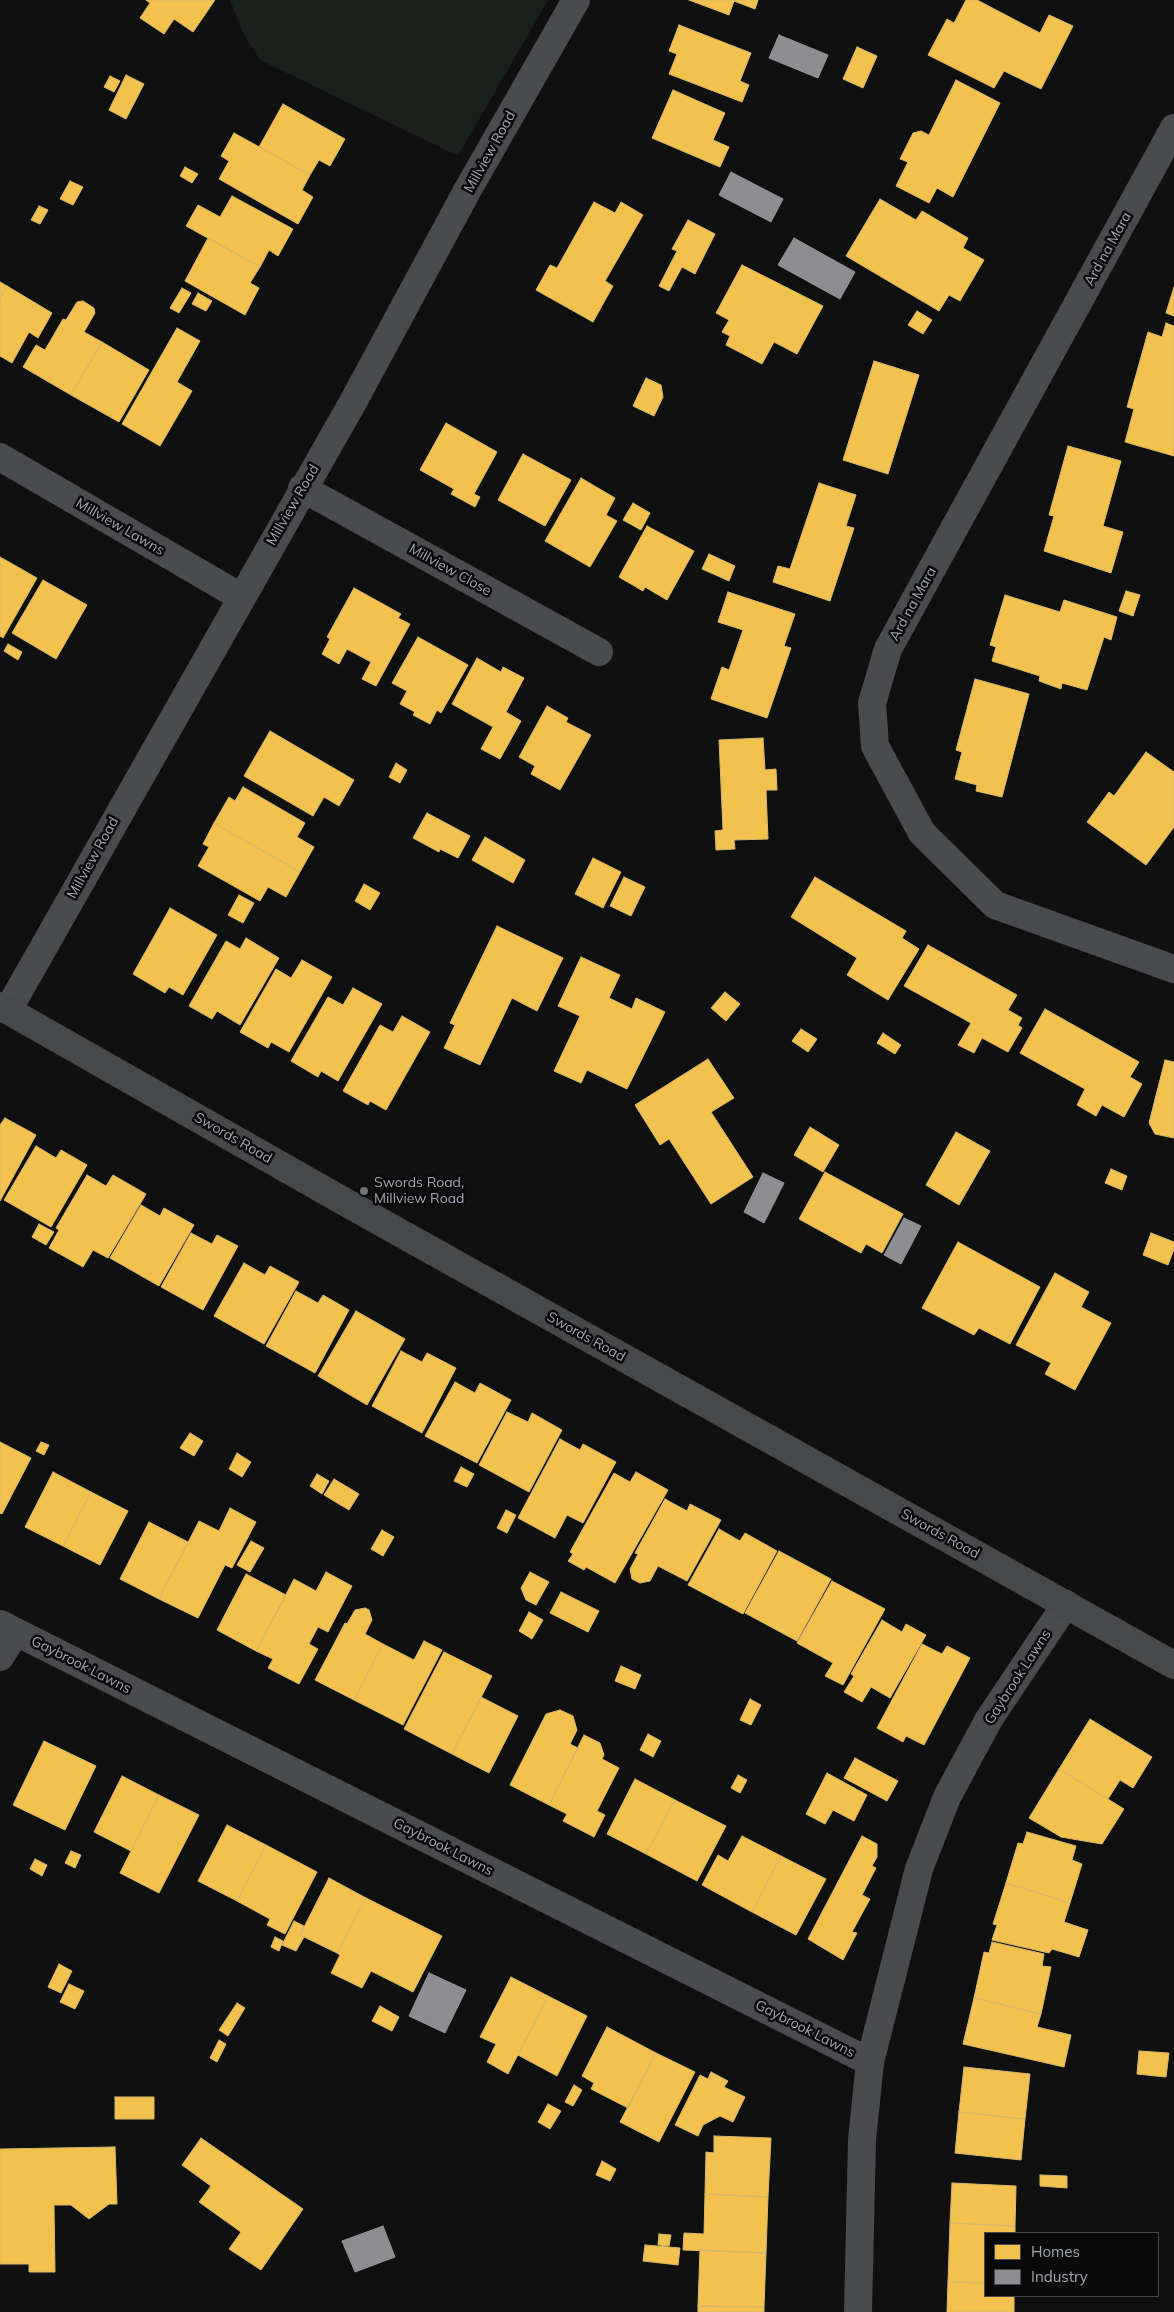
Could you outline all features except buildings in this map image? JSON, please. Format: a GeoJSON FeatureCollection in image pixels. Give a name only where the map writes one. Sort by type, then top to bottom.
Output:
{"type":"FeatureCollection","features":[{"type":"Feature","properties":{"kind":"main road","name":"Swords Road"},"geometry":{"type":"LineString","coordinates":[[4,1008],[352,1206],[1174,1664]]}},
{"type":"Feature","properties":{"kind":"street","name":"Millview Road"},"geometry":{"type":"LineString","coordinates":[[4,1008],[353,402],[468,191],[576,0]]}},
{"type":"Feature","properties":{"kind":"street","name":"Ard na Mara"},"geometry":{"type":"LineString","coordinates":[[1174,128],[888,649],[872,703],[875,746],[922,833],[995,905],[1174,968]]}},
{"type":"Feature","properties":{"kind":"street","name":"Millview Lawns"},"geometry":{"type":"LineString","coordinates":[[0,457],[241,597]]}},
{"type":"Feature","properties":{"kind":"street","name":"Millview Close"},"geometry":{"type":"LineString","coordinates":[[302,488],[599,652]]}},
{"type":"Feature","properties":{"kind":"street","name":"Gaybrook Lawns"},"geometry":{"type":"LineString","coordinates":[[858,2312],[862,2140],[870,2062],[919,1869],[947,1797],[989,1719],[1066,1604]]}},
{"type":"Feature","properties":{"kind":"street","name":"Gaybrook Lawns"},"geometry":{"type":"LineString","coordinates":[[0,1657],[8,1628],[870,2062]]}},
{"type":"Feature","properties":{"kind":"shaded area"},"geometry":{"type":"Polygon","coordinates":[[[230,0],[548,0],[458,156],[260,60],[244,35],[230,0]]]}},
{"type":"Feature","properties":{"kind":"place","name":"Swords Road, Millview Road"},"geometry":{"type":"Point","coordinates":[364,1191]}}]}
